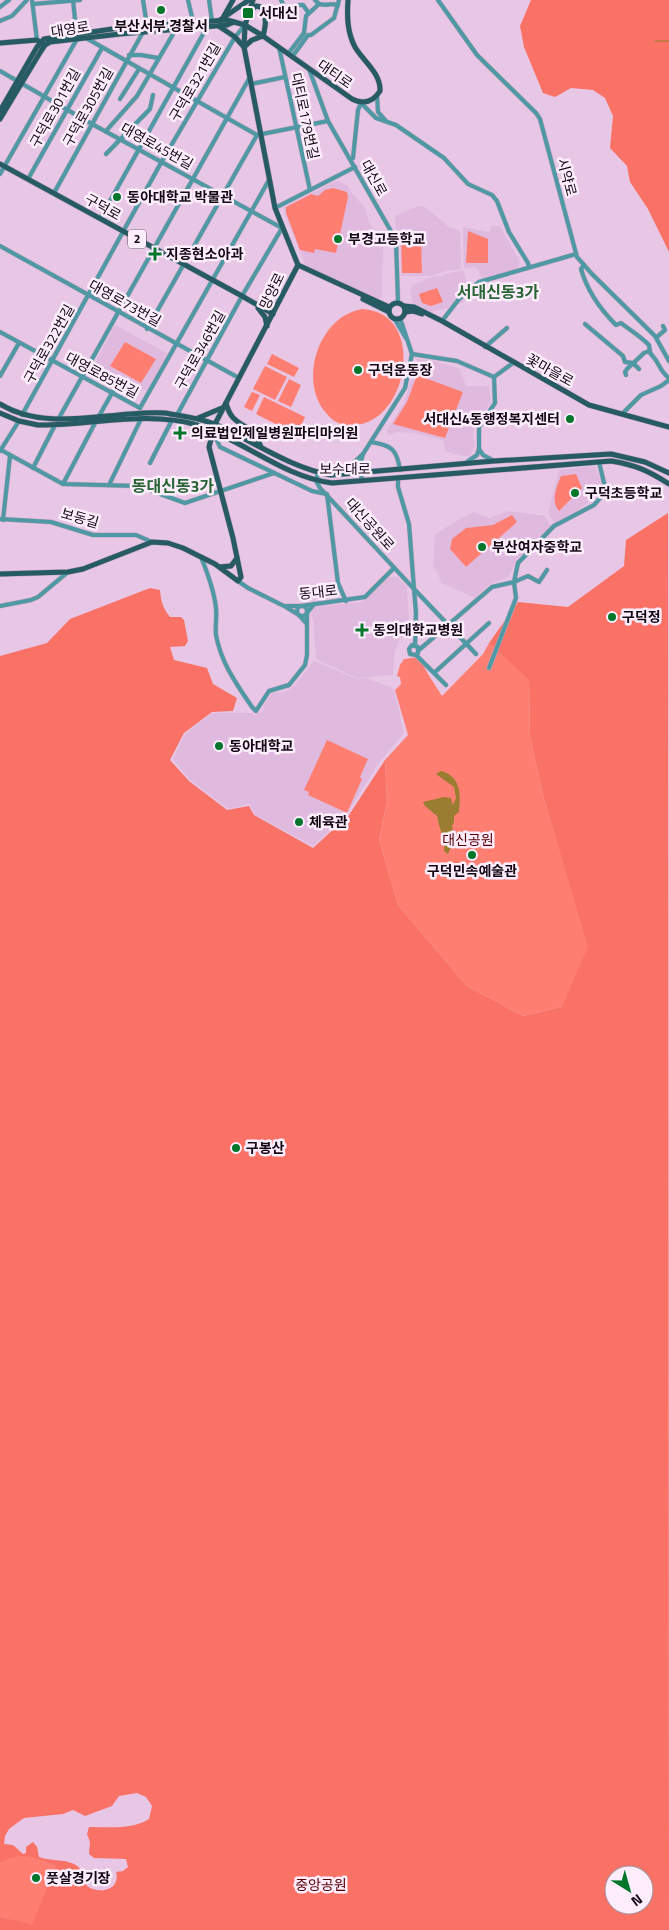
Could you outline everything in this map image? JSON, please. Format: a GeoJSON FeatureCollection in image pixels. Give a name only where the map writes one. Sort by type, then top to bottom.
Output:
{"type":"FeatureCollection","features":[{"type":"Feature","properties":{"kind":"main road"},"geometry":{"type":"LineString","coordinates":[[220,20],[233,0]]}},
{"type":"Feature","properties":{"kind":"main road"},"geometry":{"type":"LineString","coordinates":[[220,20],[248,0]]}},
{"type":"Feature","properties":{"kind":"main road","name":"망양로"},"geometry":{"type":"LineString","coordinates":[[238,581],[241,577],[237,558],[209,447],[212,430],[298,265],[275,208],[259,135],[244,47],[245,25],[253,0]]}},
{"type":"Feature","properties":{"kind":"main road","name":"대티로"},"geometry":{"type":"LineString","coordinates":[[245,25],[352,99],[361,103],[370,102],[377,96],[380,88],[378,79],[350,37],[347,20],[348,0]]}},
{"type":"Feature","properties":{"kind":"main road"},"geometry":{"type":"LineString","coordinates":[[217,26],[235,37],[244,47],[252,40],[263,36],[266,23],[262,10],[256,6],[250,11]]}},
{"type":"Feature","properties":{"kind":"main road","name":"대영로"},"geometry":{"type":"LineString","coordinates":[[0,119],[41,42],[49,37],[77,36],[147,26],[220,20]]}},
{"type":"Feature","properties":{"kind":"main road"},"geometry":{"type":"LineString","coordinates":[[220,20],[234,22]]}},
{"type":"Feature","properties":{"kind":"main road","name":"대영로"},"geometry":{"type":"LineString","coordinates":[[77,36],[86,38],[227,25],[234,22],[245,25]]}},
{"type":"Feature","properties":{"kind":"main road"},"geometry":{"type":"LineString","coordinates":[[0,43],[41,42]]}},
{"type":"Feature","properties":{"kind":"main road","name":"대영로"},"geometry":{"type":"LineString","coordinates":[[0,111],[20,82]]}},
{"type":"Feature","properties":{"kind":"main road","name":"구덕로"},"geometry":{"type":"LineString","coordinates":[[1,164],[273,314]]}},
{"type":"Feature","properties":{"kind":"main road"},"geometry":{"type":"LineString","coordinates":[[298,265],[389,309],[397,318],[405,312],[404,306]]}},
{"type":"Feature","properties":{"kind":"main road"},"geometry":{"type":"LineString","coordinates":[[252,302],[264,314],[267,326]]}},
{"type":"Feature","properties":{"kind":"main road"},"geometry":{"type":"LineString","coordinates":[[389,309],[398,302]]}},
{"type":"Feature","properties":{"kind":"main road","name":"꽃마을로"},"geometry":{"type":"LineString","coordinates":[[398,302],[404,306],[414,307],[442,321],[513,363],[589,404],[669,427]]}},
{"type":"Feature","properties":{"kind":"main road","name":"꽃마을로"},"geometry":{"type":"LineString","coordinates":[[405,312],[413,311],[427,314]]}},
{"type":"Feature","properties":{"kind":"main road"},"geometry":{"type":"LineString","coordinates":[[226,402],[229,414],[235,421],[254,433],[261,447]]}},
{"type":"Feature","properties":{"kind":"main road","name":"보수대로"},"geometry":{"type":"LineString","coordinates":[[0,406],[33,418],[162,413],[197,419],[215,424],[318,473],[332,475],[494,461],[612,454],[645,462],[669,473]]}},
{"type":"Feature","properties":{"kind":"main road"},"geometry":{"type":"LineString","coordinates":[[197,419],[223,408]]}},
{"type":"Feature","properties":{"kind":"main road","name":"보수대로"},"geometry":{"type":"LineString","coordinates":[[0,413],[20,421],[38,425],[95,423],[138,415],[194,424],[212,430],[308,478],[332,483],[612,461],[633,464],[644,468],[669,484]]}},
{"type":"Feature","properties":{"kind":"main road"},"geometry":{"type":"LineString","coordinates":[[0,574],[68,572],[83,569],[152,542],[168,543],[201,556],[238,581]]}},
{"type":"Feature","properties":{"kind":"main road"},"geometry":{"type":"LineString","coordinates":[[215,564],[228,567],[235,563],[237,558]]}},
{"type":"Feature","properties":{"kind":"street"},"geometry":{"type":"LineString","coordinates":[[0,7],[9,0]]}},
{"type":"Feature","properties":{"kind":"street"},"geometry":{"type":"LineString","coordinates":[[0,20],[12,16],[27,0]]}},
{"type":"Feature","properties":{"kind":"street"},"geometry":{"type":"LineString","coordinates":[[0,174],[1,164],[44,97],[77,36],[73,0]]}},
{"type":"Feature","properties":{"kind":"street"},"geometry":{"type":"LineString","coordinates":[[41,42],[32,2],[80,0]]}},
{"type":"Feature","properties":{"kind":"street"},"geometry":{"type":"LineString","coordinates":[[143,0],[147,26]]}},
{"type":"Feature","properties":{"kind":"street"},"geometry":{"type":"LineString","coordinates":[[188,0],[192,17]]}},
{"type":"Feature","properties":{"kind":"street"},"geometry":{"type":"LineString","coordinates":[[209,0],[212,21]]}},
{"type":"Feature","properties":{"kind":"street"},"geometry":{"type":"LineString","coordinates":[[281,0],[288,14]]}},
{"type":"Feature","properties":{"kind":"street"},"geometry":{"type":"LineString","coordinates":[[315,0],[319,4]]}},
{"type":"Feature","properties":{"kind":"street","name":"시약로"},"geometry":{"type":"LineString","coordinates":[[438,0],[477,55],[540,119],[576,254],[584,265],[658,336],[669,361]]}},
{"type":"Feature","properties":{"kind":"street"},"geometry":{"type":"LineString","coordinates":[[338,2],[334,18],[311,35],[308,35],[290,56],[304,33],[308,12],[319,4],[338,2]]}},
{"type":"Feature","properties":{"kind":"street"},"geometry":{"type":"LineString","coordinates":[[280,19],[301,4],[308,12]]}},
{"type":"Feature","properties":{"kind":"street","name":"구덕로321번길"},"geometry":{"type":"LineString","coordinates":[[124,232],[162,161],[235,37],[245,25]]}},
{"type":"Feature","properties":{"kind":"street"},"geometry":{"type":"LineString","coordinates":[[100,219],[207,27]]}},
{"type":"Feature","properties":{"kind":"street"},"geometry":{"type":"LineString","coordinates":[[106,131],[137,96],[148,74],[176,29]]}},
{"type":"Feature","properties":{"kind":"street","name":"구덕로305번길"},"geometry":{"type":"LineString","coordinates":[[54,193],[125,61],[143,32]]}},
{"type":"Feature","properties":{"kind":"street"},"geometry":{"type":"LineString","coordinates":[[86,38],[197,102],[259,135],[328,121]]}},
{"type":"Feature","properties":{"kind":"street","name":"대티로179번길"},"geometry":{"type":"LineString","coordinates":[[279,47],[310,190]]}},
{"type":"Feature","properties":{"kind":"street","name":"구덕로301번길"},"geometry":{"type":"LineString","coordinates":[[28,179],[102,48]]}},
{"type":"Feature","properties":{"kind":"street"},"geometry":{"type":"LineString","coordinates":[[129,55],[158,58]]}},
{"type":"Feature","properties":{"kind":"street"},"geometry":{"type":"LineString","coordinates":[[120,99],[139,69]]}},
{"type":"Feature","properties":{"kind":"street","name":"대신로"},"geometry":{"type":"LineString","coordinates":[[309,69],[328,121],[396,240],[398,302]]}},
{"type":"Feature","properties":{"kind":"street","name":"대영로45번길"},"geometry":{"type":"LineString","coordinates":[[0,71],[250,212],[282,228]]}},
{"type":"Feature","properties":{"kind":"street"},"geometry":{"type":"LineString","coordinates":[[59,418],[250,77]]}},
{"type":"Feature","properties":{"kind":"street"},"geometry":{"type":"LineString","coordinates":[[251,84],[285,77]]}},
{"type":"Feature","properties":{"kind":"street"},"geometry":{"type":"LineString","coordinates":[[106,154],[150,109],[153,95]]}},
{"type":"Feature","properties":{"kind":"street"},"geometry":{"type":"LineString","coordinates":[[377,96],[378,112],[387,123]]}},
{"type":"Feature","properties":{"kind":"street"},"geometry":{"type":"LineString","coordinates":[[351,160],[353,158],[358,110],[361,103],[376,118],[396,125],[444,158],[468,184],[492,195],[497,202],[509,232],[529,267]]}},
{"type":"Feature","properties":{"kind":"street"},"geometry":{"type":"LineString","coordinates":[[147,329],[222,196],[259,135]]}},
{"type":"Feature","properties":{"kind":"street"},"geometry":{"type":"LineString","coordinates":[[275,208],[355,167]]}},
{"type":"Feature","properties":{"kind":"street"},"geometry":{"type":"LineString","coordinates":[[109,486],[138,415],[269,180]]}},
{"type":"Feature","properties":{"kind":"street","name":"구덕로346번길"},"geometry":{"type":"LineString","coordinates":[[177,415],[242,296],[282,228]]}},
{"type":"Feature","properties":{"kind":"street","name":"구덕로322번길"},"geometry":{"type":"LineString","coordinates":[[22,414],[124,232]]}},
{"type":"Feature","properties":{"kind":"street","name":"대영로73번길"},"geometry":{"type":"LineString","coordinates":[[0,246],[147,329],[239,378]]}},
{"type":"Feature","properties":{"kind":"street"},"geometry":{"type":"LineString","coordinates":[[442,321],[459,299],[479,282],[576,254]]}},
{"type":"Feature","properties":{"kind":"street"},"geometry":{"type":"LineString","coordinates":[[584,265],[581,270],[604,314],[616,325],[621,323],[628,327],[648,344],[657,365],[669,379],[661,386],[641,395],[622,414]]}},
{"type":"Feature","properties":{"kind":"street"},"geometry":{"type":"LineString","coordinates":[[332,475],[349,467],[363,454],[405,388],[412,354],[397,318]]}},
{"type":"Feature","properties":{"kind":"street"},"geometry":{"type":"LineString","coordinates":[[613,322],[616,328]]}},
{"type":"Feature","properties":{"kind":"street"},"geometry":{"type":"LineString","coordinates":[[584,324],[622,356],[625,362],[633,363],[639,369]]}},
{"type":"Feature","properties":{"kind":"street"},"geometry":{"type":"LineString","coordinates":[[658,336],[665,330],[663,326]]}},
{"type":"Feature","properties":{"kind":"street"},"geometry":{"type":"LineString","coordinates":[[485,347],[507,328]]}},
{"type":"Feature","properties":{"kind":"street"},"geometry":{"type":"LineString","coordinates":[[658,336],[669,329]]}},
{"type":"Feature","properties":{"kind":"street","name":"대영로85번길"},"geometry":{"type":"LineString","coordinates":[[0,332],[112,394],[138,415]]}},
{"type":"Feature","properties":{"kind":"street"},"geometry":{"type":"LineString","coordinates":[[0,376],[19,343]]}},
{"type":"Feature","properties":{"kind":"street"},"geometry":{"type":"LineString","coordinates":[[626,376],[625,372],[633,363],[644,353],[650,351]]}},
{"type":"Feature","properties":{"kind":"street"},"geometry":{"type":"LineString","coordinates":[[412,354],[457,361],[494,377]]}},
{"type":"Feature","properties":{"kind":"street"},"geometry":{"type":"LineString","coordinates":[[494,377],[513,363]]}},
{"type":"Feature","properties":{"kind":"street"},"geometry":{"type":"LineString","coordinates":[[463,465],[475,458],[479,449],[479,427],[495,403],[494,377]]}},
{"type":"Feature","properties":{"kind":"street"},"geometry":{"type":"LineString","coordinates":[[99,416],[120,379]]}},
{"type":"Feature","properties":{"kind":"street"},"geometry":{"type":"LineString","coordinates":[[150,463],[172,420]]}},
{"type":"Feature","properties":{"kind":"street"},"geometry":{"type":"LineString","coordinates":[[20,421],[1,451],[63,484],[138,486],[185,503],[274,473]]}},
{"type":"Feature","properties":{"kind":"street"},"geometry":{"type":"LineString","coordinates":[[63,484],[95,423]]}},
{"type":"Feature","properties":{"kind":"street"},"geometry":{"type":"LineString","coordinates":[[32,468],[55,425]]}},
{"type":"Feature","properties":{"kind":"street"},"geometry":{"type":"LineString","coordinates":[[212,430],[220,447],[312,491],[327,494],[338,583],[346,601]]}},
{"type":"Feature","properties":{"kind":"street","name":"보수대로"},"geometry":{"type":"LineString","coordinates":[[371,442],[390,446],[396,453],[400,470]]}},
{"type":"Feature","properties":{"kind":"street"},"geometry":{"type":"LineString","coordinates":[[479,449],[483,455],[494,461]]}},
{"type":"Feature","properties":{"kind":"street"},"geometry":{"type":"LineString","coordinates":[[362,481],[360,465],[363,454]]}},
{"type":"Feature","properties":{"kind":"street"},"geometry":{"type":"LineString","coordinates":[[2,519],[10,456]]}},
{"type":"Feature","properties":{"kind":"street"},"geometry":{"type":"LineString","coordinates":[[489,668],[516,598],[514,582],[518,564],[554,526],[594,505],[601,497],[605,487],[599,461]]}},
{"type":"Feature","properties":{"kind":"street"},"geometry":{"type":"LineString","coordinates":[[316,481],[318,473]]}},
{"type":"Feature","properties":{"kind":"street","name":"대신공원로"},"geometry":{"type":"LineString","coordinates":[[398,478],[398,487],[409,524],[416,613],[415,645]]}},
{"type":"Feature","properties":{"kind":"street","name":"대신공원로"},"geometry":{"type":"LineString","coordinates":[[316,481],[320,488],[476,654]]}},
{"type":"Feature","properties":{"kind":"street","name":"보동길"},"geometry":{"type":"LineString","coordinates":[[2,519],[51,522],[93,535],[136,535],[152,542]]}},
{"type":"Feature","properties":{"kind":"street"},"geometry":{"type":"LineString","coordinates":[[201,556],[212,584],[216,609],[216,634],[222,656],[233,679],[256,711],[269,691],[285,688],[293,682],[304,665],[307,655],[306,608],[301,606],[297,611],[299,615]]}},
{"type":"Feature","properties":{"kind":"street","name":"동대로"},"geometry":{"type":"LineString","coordinates":[[238,581],[284,606],[301,606],[365,597],[394,568]]}},
{"type":"Feature","properties":{"kind":"street"},"geometry":{"type":"LineString","coordinates":[[416,655],[419,650],[492,587],[514,582],[528,576],[539,582],[548,570]]}},
{"type":"Feature","properties":{"kind":"street"},"geometry":{"type":"LineString","coordinates":[[0,606],[31,600],[68,572]]}},
{"type":"Feature","properties":{"kind":"street"},"geometry":{"type":"LineString","coordinates":[[299,615],[304,616],[314,604]]}},
{"type":"Feature","properties":{"kind":"street"},"geometry":{"type":"LineString","coordinates":[[284,606],[299,615],[306,623]]}},
{"type":"Feature","properties":{"kind":"street"},"geometry":{"type":"LineString","coordinates":[[434,673],[489,624]]}},
{"type":"Feature","properties":{"kind":"street"},"geometry":{"type":"LineString","coordinates":[[419,650],[415,645],[410,647],[409,652],[416,655],[446,685]]}},
{"type":"Feature","properties":{"kind":"street"},"geometry":{"type":"LineString","coordinates":[[246,699],[254,703],[262,701]]}},
{"type":"Feature","properties":{"kind":"shaded area","name":"부경고등학교"},"geometry":{"type":"Polygon","coordinates":[[[335,181],[348,186],[365,208],[369,222],[379,233],[383,241],[382,297],[378,300],[306,266],[285,214],[283,208],[335,181]]]}},
{"type":"Feature","properties":{"kind":"shaded area"},"geometry":{"type":"Polygon","coordinates":[[[419,206],[425,207],[448,226],[460,231],[461,269],[444,271],[433,276],[401,276],[400,233],[396,231],[395,216],[419,206]]]}},
{"type":"Feature","properties":{"kind":"shaded area"},"geometry":{"type":"Polygon","coordinates":[[[491,226],[500,226],[520,262],[517,270],[482,278],[476,267],[464,268],[463,227],[489,232],[491,226]]]}},
{"type":"Feature","properties":{"kind":"shaded area"},"geometry":{"type":"Polygon","coordinates":[[[463,270],[470,296],[462,303],[430,312],[416,308],[412,302],[410,290],[413,285],[426,279],[463,270]]]}},
{"type":"Feature","properties":{"kind":"shaded area"},"geometry":{"type":"Polygon","coordinates":[[[115,325],[170,355],[148,392],[95,363],[115,325]]]}},
{"type":"Feature","properties":{"kind":"shaded area"},"geometry":{"type":"Polygon","coordinates":[[[417,359],[431,360],[460,369],[466,386],[489,386],[491,401],[486,411],[482,411],[474,431],[473,439],[475,445],[470,457],[446,452],[443,440],[413,433],[398,432],[389,435],[386,432],[404,403],[417,359]]]}},
{"type":"Feature","properties":{"kind":"shaded area","name":"구덕초등학교"},"geometry":{"type":"Polygon","coordinates":[[[595,466],[603,486],[593,500],[555,524],[548,513],[559,470],[595,466]]]}},
{"type":"Feature","properties":{"kind":"shaded area","name":"부산여자중학교"},"geometry":{"type":"Polygon","coordinates":[[[508,511],[545,516],[551,527],[517,560],[508,577],[490,584],[475,598],[442,583],[433,565],[435,535],[474,512],[489,518],[508,511]]]}},
{"type":"Feature","properties":{"kind":"shaded area","name":"동의대학교병원"},"geometry":{"type":"Polygon","coordinates":[[[389,577],[397,577],[407,587],[410,635],[401,636],[395,651],[393,675],[357,678],[316,659],[313,619],[311,615],[313,607],[362,602],[389,577]]]}},
{"type":"Feature","properties":{"kind":"shaded area"},"geometry":{"type":"Polygon","coordinates":[[[314,661],[357,679],[365,678],[391,687],[394,690],[404,733],[380,761],[347,814],[313,846],[255,815],[250,804],[228,809],[189,779],[173,759],[185,734],[212,713],[253,713],[254,716],[264,710],[263,706],[272,693],[284,692],[293,687],[314,661]]]}},
{"type":"Feature","properties":{"kind":"shaded area"},"geometry":{"type":"Polygon","coordinates":[[[441,771],[453,777],[458,787],[460,799],[459,812],[454,816],[452,826],[456,843],[452,845],[448,854],[444,851],[437,816],[423,802],[444,797],[451,798],[453,805],[456,798],[454,787],[436,774],[441,771]]]}},
{"type":"Feature","properties":{"kind":"green space"},"geometry":{"type":"Polygon","coordinates":[[[531,0],[669,0],[669,252],[648,209],[630,182],[627,166],[610,148],[613,116],[605,98],[593,90],[571,88],[555,97],[543,93],[524,47],[520,26],[531,0]]]}},
{"type":"Feature","properties":{"kind":"green space"},"geometry":{"type":"Polygon","coordinates":[[[333,188],[347,192],[348,197],[336,253],[315,249],[314,253],[300,250],[286,213],[286,207],[311,194],[318,196],[325,190],[333,188]]]}},
{"type":"Feature","properties":{"kind":"green space"},"geometry":{"type":"Polygon","coordinates":[[[468,231],[488,239],[488,263],[466,263],[468,231]]]}},
{"type":"Feature","properties":{"kind":"green space"},"geometry":{"type":"Polygon","coordinates":[[[421,236],[422,273],[402,273],[401,237],[421,236]]]}},
{"type":"Feature","properties":{"kind":"green space"},"geometry":{"type":"Polygon","coordinates":[[[437,288],[443,302],[431,306],[422,303],[419,294],[437,288]]]}},
{"type":"Feature","properties":{"kind":"green space","name":"구덕운동장"},"geometry":{"type":"Polygon","coordinates":[[[363,309],[383,315],[396,329],[403,347],[403,368],[398,388],[388,407],[373,420],[346,425],[336,422],[330,417],[318,400],[314,385],[314,368],[317,351],[324,336],[335,323],[348,314],[363,309]]]}},
{"type":"Feature","properties":{"kind":"green space"},"geometry":{"type":"Polygon","coordinates":[[[125,342],[156,359],[141,383],[110,366],[125,342]]]}},
{"type":"Feature","properties":{"kind":"green space"},"geometry":{"type":"Polygon","coordinates":[[[272,354],[299,368],[294,377],[267,364],[272,354]]]}},
{"type":"Feature","properties":{"kind":"green space"},"geometry":{"type":"Polygon","coordinates":[[[265,366],[287,377],[275,400],[253,389],[265,366]]]}},
{"type":"Feature","properties":{"kind":"green space"},"geometry":{"type":"Polygon","coordinates":[[[417,375],[463,392],[445,438],[393,424],[407,402],[417,375]]]}},
{"type":"Feature","properties":{"kind":"green space"},"geometry":{"type":"Polygon","coordinates":[[[289,379],[301,385],[291,407],[278,401],[289,379]]]}},
{"type":"Feature","properties":{"kind":"green space"},"geometry":{"type":"Polygon","coordinates":[[[252,392],[260,395],[252,411],[244,407],[252,392]]]}},
{"type":"Feature","properties":{"kind":"green space"},"geometry":{"type":"Polygon","coordinates":[[[264,397],[305,417],[297,435],[256,414],[264,397]]]}},
{"type":"Feature","properties":{"kind":"green space"},"geometry":{"type":"Polygon","coordinates":[[[576,474],[582,488],[559,511],[556,507],[555,498],[561,476],[576,474]]]}},
{"type":"Feature","properties":{"kind":"green space","name":"중앙공원"},"geometry":{"type":"Polygon","coordinates":[[[668,513],[669,1930],[0,1930],[0,1917],[32,1924],[55,1866],[28,1856],[15,1857],[0,1863],[0,656],[47,643],[70,619],[150,588],[160,590],[163,605],[170,617],[181,617],[184,620],[188,641],[185,646],[170,647],[174,660],[207,668],[213,684],[237,698],[233,711],[212,712],[184,733],[170,760],[189,781],[227,810],[249,806],[254,815],[313,848],[349,815],[385,760],[387,802],[379,840],[398,905],[467,986],[523,1016],[561,1007],[588,947],[543,795],[530,737],[529,680],[489,643],[518,602],[568,607],[624,566],[626,540],[668,513]],[[137,1793],[119,1796],[112,1806],[85,1816],[73,1810],[63,1814],[24,1818],[9,1829],[5,1836],[4,1844],[13,1845],[23,1854],[26,1853],[26,1847],[33,1842],[37,1847],[39,1857],[69,1862],[80,1869],[87,1886],[97,1890],[108,1889],[115,1883],[117,1878],[116,1872],[123,1871],[128,1867],[126,1859],[94,1858],[89,1854],[90,1842],[87,1834],[89,1827],[128,1826],[142,1823],[149,1819],[152,1806],[146,1797],[137,1793]]]}},
{"type":"Feature","properties":{"kind":"green space"},"geometry":{"type":"Polygon","coordinates":[[[512,515],[517,522],[466,567],[450,549],[452,539],[466,528],[493,525],[512,515]]]}},
{"type":"Feature","properties":{"kind":"green space","name":"대신공원"},"geometry":{"type":"Polygon","coordinates":[[[489,643],[529,679],[530,737],[543,795],[589,947],[561,1007],[523,1016],[467,986],[398,905],[379,840],[387,802],[385,760],[408,735],[395,690],[401,684],[400,677],[397,676],[400,665],[404,659],[419,657],[442,696],[483,654],[489,643]]]}},
{"type":"Feature","properties":{"kind":"green space"},"geometry":{"type":"Polygon","coordinates":[[[327,740],[368,759],[360,777],[362,779],[347,813],[308,795],[309,792],[304,790],[327,740]]]}},
{"type":"Feature","properties":{"kind":"green space"},"geometry":{"type":"Polygon","coordinates":[[[31,1855],[55,1866],[32,1925],[0,1917],[0,1863],[11,1857],[31,1855]]]}},
{"type":"Feature","properties":{"kind":"waterway"},"geometry":{"type":"LineString","coordinates":[[655,41],[669,41]]}},
{"type":"Feature","properties":{"kind":"place","name":"부산서부 경찰서"},"geometry":{"type":"Point","coordinates":[161,10]}},
{"type":"Feature","properties":{"kind":"place","name":"서대신"},"geometry":{"type":"Point","coordinates":[248,13]}},
{"type":"Feature","properties":{"kind":"place","name":"동아대학교 박물관"},"geometry":{"type":"Point","coordinates":[117,197]}},
{"type":"Feature","properties":{"kind":"place","name":"부경고등학교"},"geometry":{"type":"Point","coordinates":[338,239]}},
{"type":"Feature","properties":{"kind":"place","name":"지종현소아과"},"geometry":{"type":"Point","coordinates":[155,254]}},
{"type":"Feature","properties":{"kind":"place","name":"구덕운동장"},"geometry":{"type":"Point","coordinates":[358,370]}},
{"type":"Feature","properties":{"kind":"place","name":"서대신4동행정복지센터"},"geometry":{"type":"Point","coordinates":[570,419]}},
{"type":"Feature","properties":{"kind":"place","name":"의료법인제일병원파티마의원"},"geometry":{"type":"Point","coordinates":[180,433]}},
{"type":"Feature","properties":{"kind":"place","name":"구덕초등학교"},"geometry":{"type":"Point","coordinates":[575,493]}},
{"type":"Feature","properties":{"kind":"place","name":"부산여자중학교"},"geometry":{"type":"Point","coordinates":[482,547]}},
{"type":"Feature","properties":{"kind":"place","name":"구덕정"},"geometry":{"type":"Point","coordinates":[612,617]}},
{"type":"Feature","properties":{"kind":"place","name":"동의대학교병원"},"geometry":{"type":"Point","coordinates":[362,630]}},
{"type":"Feature","properties":{"kind":"place","name":"동아대학교"},"geometry":{"type":"Point","coordinates":[219,746]}},
{"type":"Feature","properties":{"kind":"place","name":"체육관"},"geometry":{"type":"Point","coordinates":[299,822]}},
{"type":"Feature","properties":{"kind":"place","name":"구덕민속예술관"},"geometry":{"type":"Point","coordinates":[472,855]}},
{"type":"Feature","properties":{"kind":"place","name":"구봉산"},"geometry":{"type":"Point","coordinates":[236,1148]}},
{"type":"Feature","properties":{"kind":"place","name":"풋살경기장"},"geometry":{"type":"Point","coordinates":[36,1878]}},
{"type":"Feature","properties":{"kind":"district","name":"서대신동3가"},"geometry":{"type":"Point","coordinates":[498,292]}},
{"type":"Feature","properties":{"kind":"district","name":"동대신동3가"},"geometry":{"type":"Point","coordinates":[173,486]}}]}
